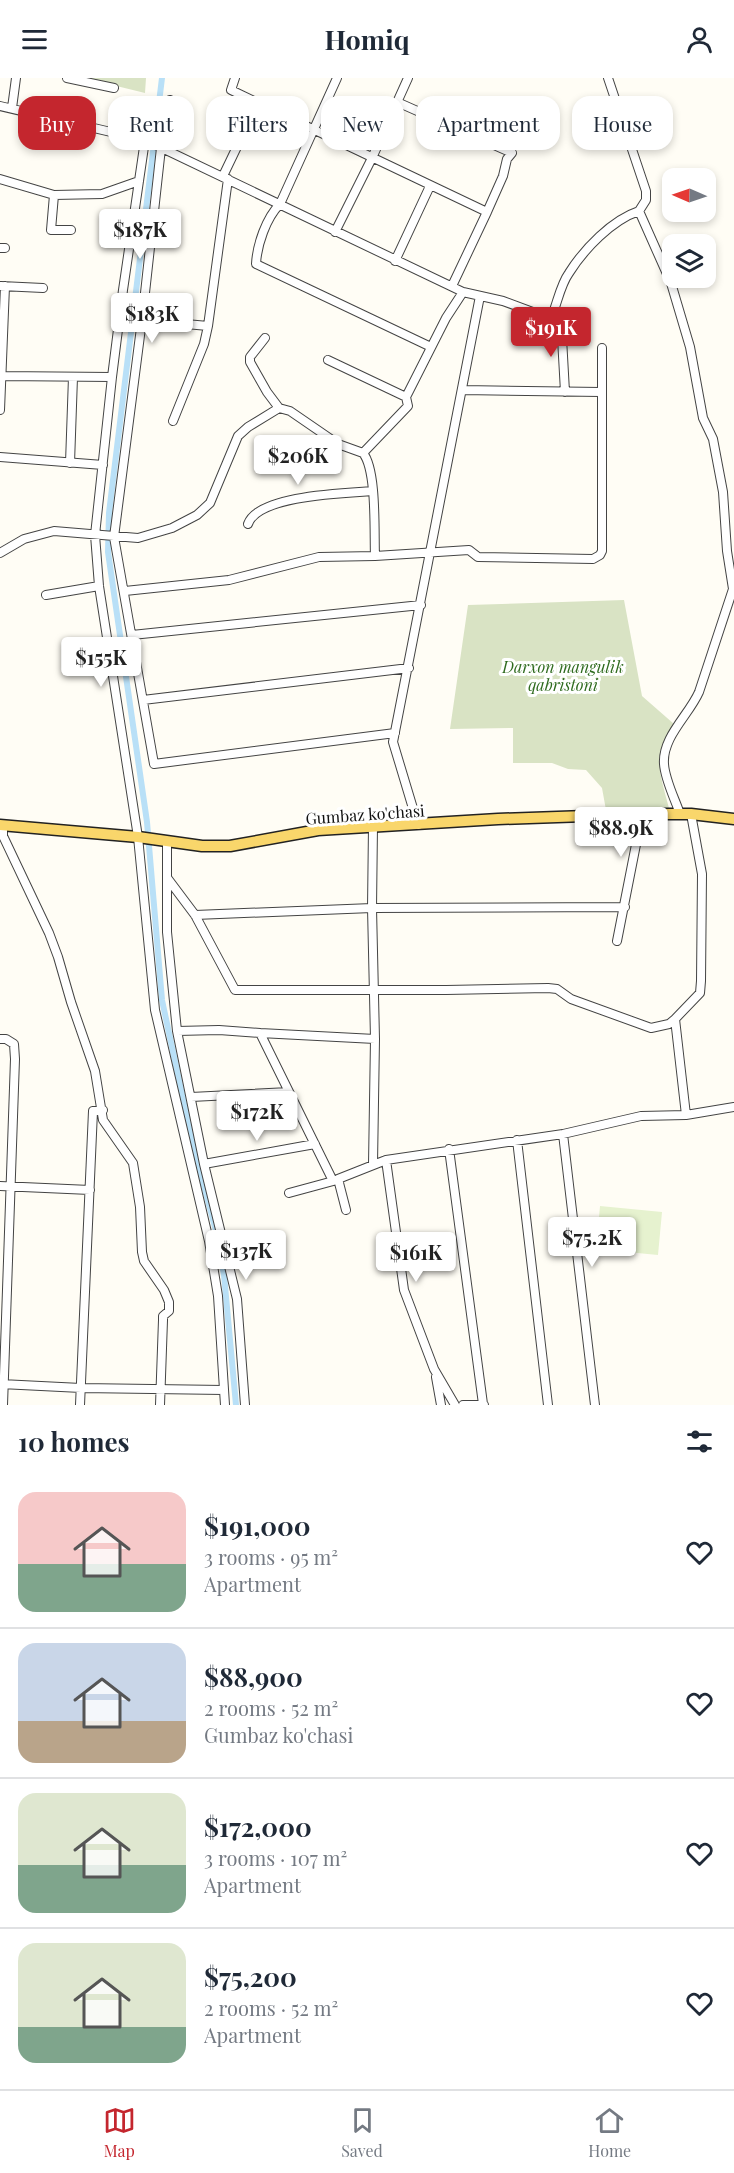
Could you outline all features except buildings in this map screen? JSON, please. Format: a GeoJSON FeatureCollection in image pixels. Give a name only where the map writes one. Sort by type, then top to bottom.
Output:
{"type":"FeatureCollection","features":[{"type":"Feature","properties":{"kind":"main road","name":"Gumbaz ko'chasi"},"geometry":{"type":"LineString","coordinates":[[2,825],[138,837],[202,846],[231,846],[318,830],[498,819],[685,814],[734,819]]}},
{"type":"Feature","properties":{"kind":"street"},"geometry":{"type":"LineString","coordinates":[[12,108],[16,78]]}},
{"type":"Feature","properties":{"kind":"street"},"geometry":{"type":"LineString","coordinates":[[67,78],[114,88]]}},
{"type":"Feature","properties":{"kind":"street"},"geometry":{"type":"LineString","coordinates":[[235,78],[231,90],[243,96]]}},
{"type":"Feature","properties":{"kind":"street"},"geometry":{"type":"LineString","coordinates":[[338,78],[280,204],[264,230],[255,263],[257,266],[431,347]]}},
{"type":"Feature","properties":{"kind":"street"},"geometry":{"type":"LineString","coordinates":[[400,96],[408,78]]}},
{"type":"Feature","properties":{"kind":"street"},"geometry":{"type":"LineString","coordinates":[[553,313],[568,274],[585,252],[606,231],[630,214],[639,211],[646,200],[646,191],[608,78]]}},
{"type":"Feature","properties":{"kind":"street"},"geometry":{"type":"LineString","coordinates":[[404,105],[512,153],[507,159],[503,176],[452,286]]}},
{"type":"Feature","properties":{"kind":"street"},"geometry":{"type":"LineString","coordinates":[[0,106],[108,131]]}},
{"type":"Feature","properties":{"kind":"street"},"geometry":{"type":"LineString","coordinates":[[309,127],[487,212]]}},
{"type":"Feature","properties":{"kind":"street"},"geometry":{"type":"LineString","coordinates":[[144,150],[123,290],[103,465],[97,535],[99,586],[138,837],[155,1010],[213,1263],[218,1296],[225,1405]]}},
{"type":"Feature","properties":{"kind":"street"},"geometry":{"type":"LineString","coordinates":[[161,150],[142,320],[112,537],[125,591],[151,765],[395,733]]}},
{"type":"Feature","properties":{"kind":"street"},"geometry":{"type":"LineString","coordinates":[[165,150],[226,177],[395,261],[463,291],[503,301],[538,314],[560,315],[565,392]]}},
{"type":"Feature","properties":{"kind":"street"},"geometry":{"type":"LineString","coordinates":[[173,421],[204,344],[226,177],[238,150]]}},
{"type":"Feature","properties":{"kind":"street"},"geometry":{"type":"LineString","coordinates":[[335,232],[376,150]]}},
{"type":"Feature","properties":{"kind":"street"},"geometry":{"type":"LineString","coordinates":[[0,179],[54,195],[102,194],[139,181]]}},
{"type":"Feature","properties":{"kind":"street"},"geometry":{"type":"LineString","coordinates":[[395,261],[430,186]]}},
{"type":"Feature","properties":{"kind":"street"},"geometry":{"type":"LineString","coordinates":[[54,195],[51,230],[71,230]]}},
{"type":"Feature","properties":{"kind":"street"},"geometry":{"type":"LineString","coordinates":[[168,879],[195,915],[235,990],[373,991],[548,988],[557,989],[572,999],[651,1028],[669,1024],[700,993],[702,874],[685,814],[665,769],[664,757],[675,730],[694,704],[731,598],[733,581],[730,537],[713,439],[703,418],[690,348],[671,284],[639,211]]}},
{"type":"Feature","properties":{"kind":"street"},"geometry":{"type":"LineString","coordinates":[[0,410],[3,286],[43,288]]}},
{"type":"Feature","properties":{"kind":"street"},"geometry":{"type":"LineString","coordinates":[[363,453],[405,410],[408,404],[406,397],[463,291]]}},
{"type":"Feature","properties":{"kind":"street"},"geometry":{"type":"LineString","coordinates":[[418,825],[393,742],[480,296]]}},
{"type":"Feature","properties":{"kind":"street"},"geometry":{"type":"LineString","coordinates":[[142,320],[208,326]]}},
{"type":"Feature","properties":{"kind":"street"},"geometry":{"type":"LineString","coordinates":[[265,338],[252,355],[250,362],[279,408],[290,411],[338,444],[363,453],[369,463],[373,491],[375,556]]}},
{"type":"Feature","properties":{"kind":"street"},"geometry":{"type":"LineString","coordinates":[[125,591],[228,580],[319,556],[431,554],[469,550],[478,557],[586,560],[600,555],[602,551],[602,348]]}},
{"type":"Feature","properties":{"kind":"street"},"geometry":{"type":"LineString","coordinates":[[328,360],[406,397]]}},
{"type":"Feature","properties":{"kind":"street"},"geometry":{"type":"LineString","coordinates":[[1,376],[112,377]]}},
{"type":"Feature","properties":{"kind":"street"},"geometry":{"type":"LineString","coordinates":[[70,463],[73,377]]}},
{"type":"Feature","properties":{"kind":"street"},"geometry":{"type":"LineString","coordinates":[[462,390],[601,392]]}},
{"type":"Feature","properties":{"kind":"street"},"geometry":{"type":"LineString","coordinates":[[0,553],[24,539],[54,531],[138,538],[172,528],[197,515],[210,503],[238,435],[279,408]]}},
{"type":"Feature","properties":{"kind":"street"},"geometry":{"type":"LineString","coordinates":[[0,457],[103,465]]}},
{"type":"Feature","properties":{"kind":"street"},"geometry":{"type":"LineString","coordinates":[[248,524],[254,514],[268,506],[313,496],[373,491]]}},
{"type":"Feature","properties":{"kind":"street"},"geometry":{"type":"LineString","coordinates":[[45,595],[99,586]]}},
{"type":"Feature","properties":{"kind":"street"},"geometry":{"type":"LineString","coordinates":[[132,635],[421,605]]}},
{"type":"Feature","properties":{"kind":"street"},"geometry":{"type":"LineString","coordinates":[[143,700],[409,668]]}},
{"type":"Feature","properties":{"kind":"street"},"geometry":{"type":"LineString","coordinates":[[617,941],[642,814]]}},
{"type":"Feature","properties":{"kind":"street"},"geometry":{"type":"LineString","coordinates":[[2,825],[3,836],[45,923],[58,957],[95,1071],[103,1120],[133,1163],[140,1207],[144,1261],[159,1281],[169,1302],[169,1311],[162,1320],[160,1405]]}},
{"type":"Feature","properties":{"kind":"street"},"geometry":{"type":"LineString","coordinates":[[373,826],[375,1039],[373,1164]]}},
{"type":"Feature","properties":{"kind":"street"},"geometry":{"type":"LineString","coordinates":[[161,840],[168,879],[165,890],[167,932],[177,1031],[204,1164],[237,1299],[246,1405]]}},
{"type":"Feature","properties":{"kind":"street"},"geometry":{"type":"LineString","coordinates":[[195,915],[372,908],[625,907]]}},
{"type":"Feature","properties":{"kind":"street"},"geometry":{"type":"LineString","coordinates":[[675,1019],[686,1115]]}},
{"type":"Feature","properties":{"kind":"street"},"geometry":{"type":"LineString","coordinates":[[177,1031],[219,1030],[375,1039]]}},
{"type":"Feature","properties":{"kind":"street"},"geometry":{"type":"LineString","coordinates":[[260,1033],[315,1144],[336,1180],[346,1210]]}},
{"type":"Feature","properties":{"kind":"street"},"geometry":{"type":"LineString","coordinates":[[0,1039],[14,1044],[15,1051],[3,1405]]}},
{"type":"Feature","properties":{"kind":"street"},"geometry":{"type":"LineString","coordinates":[[191,1097],[289,1092]]}},
{"type":"Feature","properties":{"kind":"street"},"geometry":{"type":"LineString","coordinates":[[289,1193],[336,1180],[386,1160],[563,1134],[642,1116],[686,1115],[734,1107]]}},
{"type":"Feature","properties":{"kind":"street"},"geometry":{"type":"LineString","coordinates":[[80,1405],[93,1111],[103,1110]]}},
{"type":"Feature","properties":{"kind":"street"},"geometry":{"type":"LineString","coordinates":[[563,1134],[595,1405]]}},
{"type":"Feature","properties":{"kind":"street"},"geometry":{"type":"LineString","coordinates":[[517,1140],[548,1405]]}},
{"type":"Feature","properties":{"kind":"street"},"geometry":{"type":"LineString","coordinates":[[204,1164],[315,1144]]}},
{"type":"Feature","properties":{"kind":"street"},"geometry":{"type":"LineString","coordinates":[[449,1149],[484,1405],[463,1405]]}},
{"type":"Feature","properties":{"kind":"street"},"geometry":{"type":"LineString","coordinates":[[386,1160],[404,1290],[434,1369],[455,1405]]}},
{"type":"Feature","properties":{"kind":"street"},"geometry":{"type":"LineString","coordinates":[[0,1185],[90,1190]]}},
{"type":"Feature","properties":{"kind":"street"},"geometry":{"type":"LineString","coordinates":[[434,1369],[441,1405]]}},
{"type":"Feature","properties":{"kind":"street"},"geometry":{"type":"LineString","coordinates":[[2,1384],[81,1388],[224,1390]]}},
{"type":"Feature","properties":{"kind":"green space"},"geometry":{"type":"Polygon","coordinates":[[[84,78],[146,78],[145,93],[84,78]]]}},
{"type":"Feature","properties":{"kind":"green space","name":"Darxon mangulik qabristoni"},"geometry":{"type":"Polygon","coordinates":[[[624,600],[642,696],[674,724],[663,748],[660,765],[660,774],[669,808],[606,810],[602,788],[586,770],[568,769],[552,763],[513,763],[513,728],[450,729],[468,605],[624,600]]]}},
{"type":"Feature","properties":{"kind":"green space"},"geometry":{"type":"Polygon","coordinates":[[[600,1206],[662,1212],[658,1255],[596,1249],[600,1206]]]}},
{"type":"Feature","properties":{"kind":"waterway"},"geometry":{"type":"LineString","coordinates":[[162,78],[109,513],[108,552],[147,822],[162,1000],[191,1137],[216,1231],[224,1275],[236,1405]]}}]}
